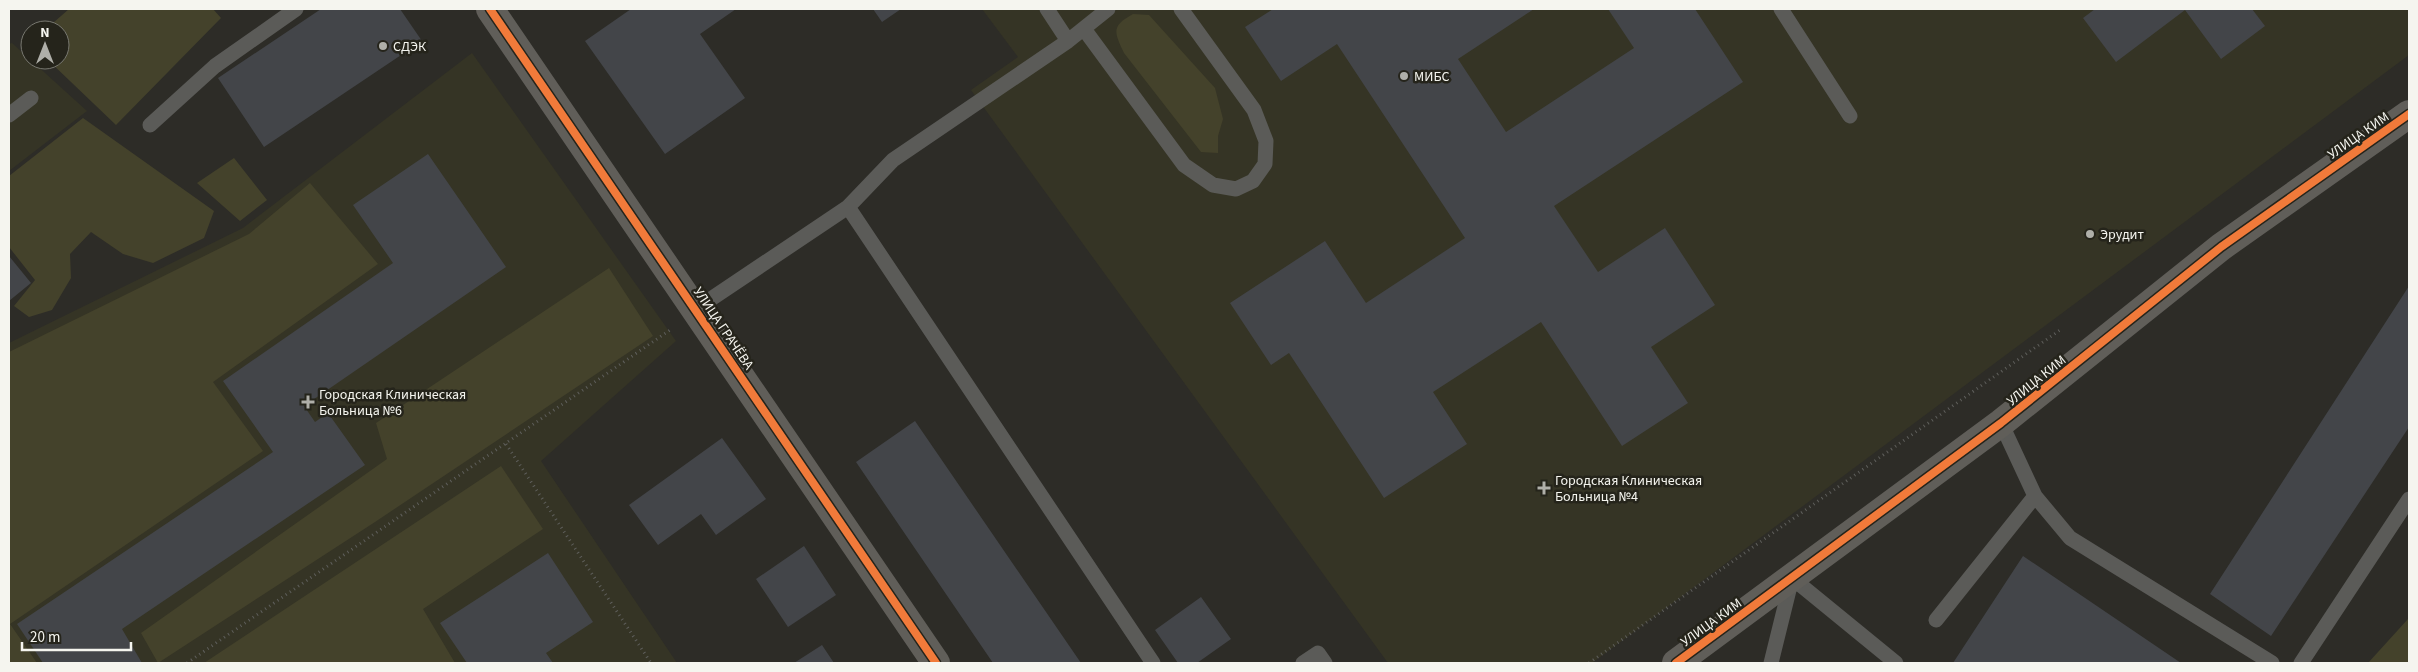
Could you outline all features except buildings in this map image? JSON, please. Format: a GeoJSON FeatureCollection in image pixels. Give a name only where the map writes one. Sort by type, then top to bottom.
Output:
{"type":"FeatureCollection","features":[{"type":"Feature","properties":{"kind":"street","name":"УЛИЦА ГРАЧЁВА"},"geometry":{"type":"LineString","coordinates":[[490,9],[936,663]]}},
{"type":"Feature","properties":{"kind":"street","name":"УЛИЦА КИМ"},"geometry":{"type":"LineString","coordinates":[[1676,663],[2002,423],[2221,247],[2409,114]]}},
{"type":"Feature","properties":{"kind":"lane"},"geometry":{"type":"LineString","coordinates":[[150,125],[215,66],[296,9]]}},
{"type":"Feature","properties":{"kind":"lane"},"geometry":{"type":"LineString","coordinates":[[1047,9],[1068,42]]}},
{"type":"Feature","properties":{"kind":"lane"},"geometry":{"type":"LineString","coordinates":[[696,309],[848,207],[893,160],[1068,42],[1108,9]]}},
{"type":"Feature","properties":{"kind":"lane"},"geometry":{"type":"LineString","coordinates":[[1084,29],[1184,165],[1213,185],[1236,189],[1254,181],[1265,164],[1266,141],[1254,110],[1181,9]]}},
{"type":"Feature","properties":{"kind":"lane"},"geometry":{"type":"LineString","coordinates":[[1781,9],[1850,116]]}},
{"type":"Feature","properties":{"kind":"lane"},"geometry":{"type":"LineString","coordinates":[[9,116],[31,98]]}},
{"type":"Feature","properties":{"kind":"lane"},"geometry":{"type":"LineString","coordinates":[[848,207],[1153,663]]}},
{"type":"Feature","properties":{"kind":"lane"},"geometry":{"type":"LineString","coordinates":[[2002,423],[2035,496],[2070,538],[2272,663]]}},
{"type":"Feature","properties":{"kind":"lane"},"geometry":{"type":"LineString","coordinates":[[1936,620],[2035,496]]}},
{"type":"Feature","properties":{"kind":"lane"},"geometry":{"type":"LineString","coordinates":[[2301,663],[2409,500]]}},
{"type":"Feature","properties":{"kind":"lane"},"geometry":{"type":"LineString","coordinates":[[1771,663],[1792,578],[1896,663]]}},
{"type":"Feature","properties":{"kind":"lane"},"geometry":{"type":"LineString","coordinates":[[1303,663],[1318,653],[1325,663]]}},
{"type":"Feature","properties":{"kind":"path"},"geometry":{"type":"LineString","coordinates":[[187,663],[506,444],[696,309]]}},
{"type":"Feature","properties":{"kind":"path"},"geometry":{"type":"LineString","coordinates":[[1589,663],[2068,325]]}},
{"type":"Feature","properties":{"kind":"path"},"geometry":{"type":"LineString","coordinates":[[506,444],[650,663]]}},
{"type":"Feature","properties":{"kind":"shaded area"},"geometry":{"type":"Polygon","coordinates":[[[69,9],[213,9],[221,18],[116,125],[58,70],[70,70],[70,20],[56,20],[69,9]]]}},
{"type":"Feature","properties":{"kind":"shaded area","name":"Городская Клиническая Больница №4"},"geometry":{"type":"Polygon","coordinates":[[[982,9],[2409,9],[2409,55],[1592,663],[1388,663],[971,90],[1018,57],[982,9]]]}},
{"type":"Feature","properties":{"kind":"shaded area"},"geometry":{"type":"Polygon","coordinates":[[[1133,14],[1149,15],[1215,88],[1223,119],[1218,136],[1218,153],[1201,152],[1124,53],[1116,30],[1121,22],[1133,14]]]}},
{"type":"Feature","properties":{"kind":"shaded area"},"geometry":{"type":"Polygon","coordinates":[[[12,43],[20,50],[20,70],[42,70],[87,111],[9,171],[9,44],[12,43]]]}},
{"type":"Feature","properties":{"kind":"shaded area","name":"Городская Клиническая Больница №6"},"geometry":{"type":"Polygon","coordinates":[[[472,53],[676,341],[541,461],[677,663],[9,663],[9,343],[243,228],[472,53]]]}},
{"type":"Feature","properties":{"kind":"shaded area"},"geometry":{"type":"Polygon","coordinates":[[[83,118],[214,211],[204,238],[153,263],[123,254],[91,232],[70,254],[71,278],[52,310],[29,317],[14,306],[35,280],[9,247],[9,176],[83,118]]]}},
{"type":"Feature","properties":{"kind":"shaded area"},"geometry":{"type":"Polygon","coordinates":[[[234,158],[267,200],[240,221],[197,183],[234,158]]]}},
{"type":"Feature","properties":{"kind":"shaded area"},"geometry":{"type":"Polygon","coordinates":[[[310,183],[378,264],[213,382],[263,451],[10,624],[37,663],[9,663],[9,352],[249,234],[310,183]]]}},
{"type":"Feature","properties":{"kind":"shaded area"},"geometry":{"type":"Polygon","coordinates":[[[609,268],[653,336],[375,522],[158,663],[141,633],[387,459],[376,423],[609,268]]]}},
{"type":"Feature","properties":{"kind":"shaded area"},"geometry":{"type":"Polygon","coordinates":[[[501,466],[543,529],[423,609],[455,663],[204,663],[501,466]]]}},
{"type":"Feature","properties":{"kind":"shaded area"},"geometry":{"type":"Polygon","coordinates":[[[2409,610],[2409,663],[2368,663],[2408,619],[2409,610]]]}},
{"type":"Feature","properties":{"kind":"cycle path"},"geometry":{"type":"LineString","coordinates":[[490,9],[936,663]]}},
{"type":"Feature","properties":{"kind":"cycle path"},"geometry":{"type":"LineString","coordinates":[[1676,663],[2001,423],[2221,247],[2409,114]]}},
{"type":"Feature","properties":{"kind":"place","name":"СДЭК"},"geometry":{"type":"Point","coordinates":[383,46]}},
{"type":"Feature","properties":{"kind":"place","name":"МИБС"},"geometry":{"type":"Point","coordinates":[1404,76]}},
{"type":"Feature","properties":{"kind":"place","name":"Эрудит"},"geometry":{"type":"Point","coordinates":[2090,234]}},
{"type":"Feature","properties":{"kind":"place","name":"Городская Клиническая Больница №6"},"geometry":{"type":"Point","coordinates":[308,402]}},
{"type":"Feature","properties":{"kind":"place","name":"Городская Клиническая Больница №4"},"geometry":{"type":"Point","coordinates":[1544,488]}}]}
